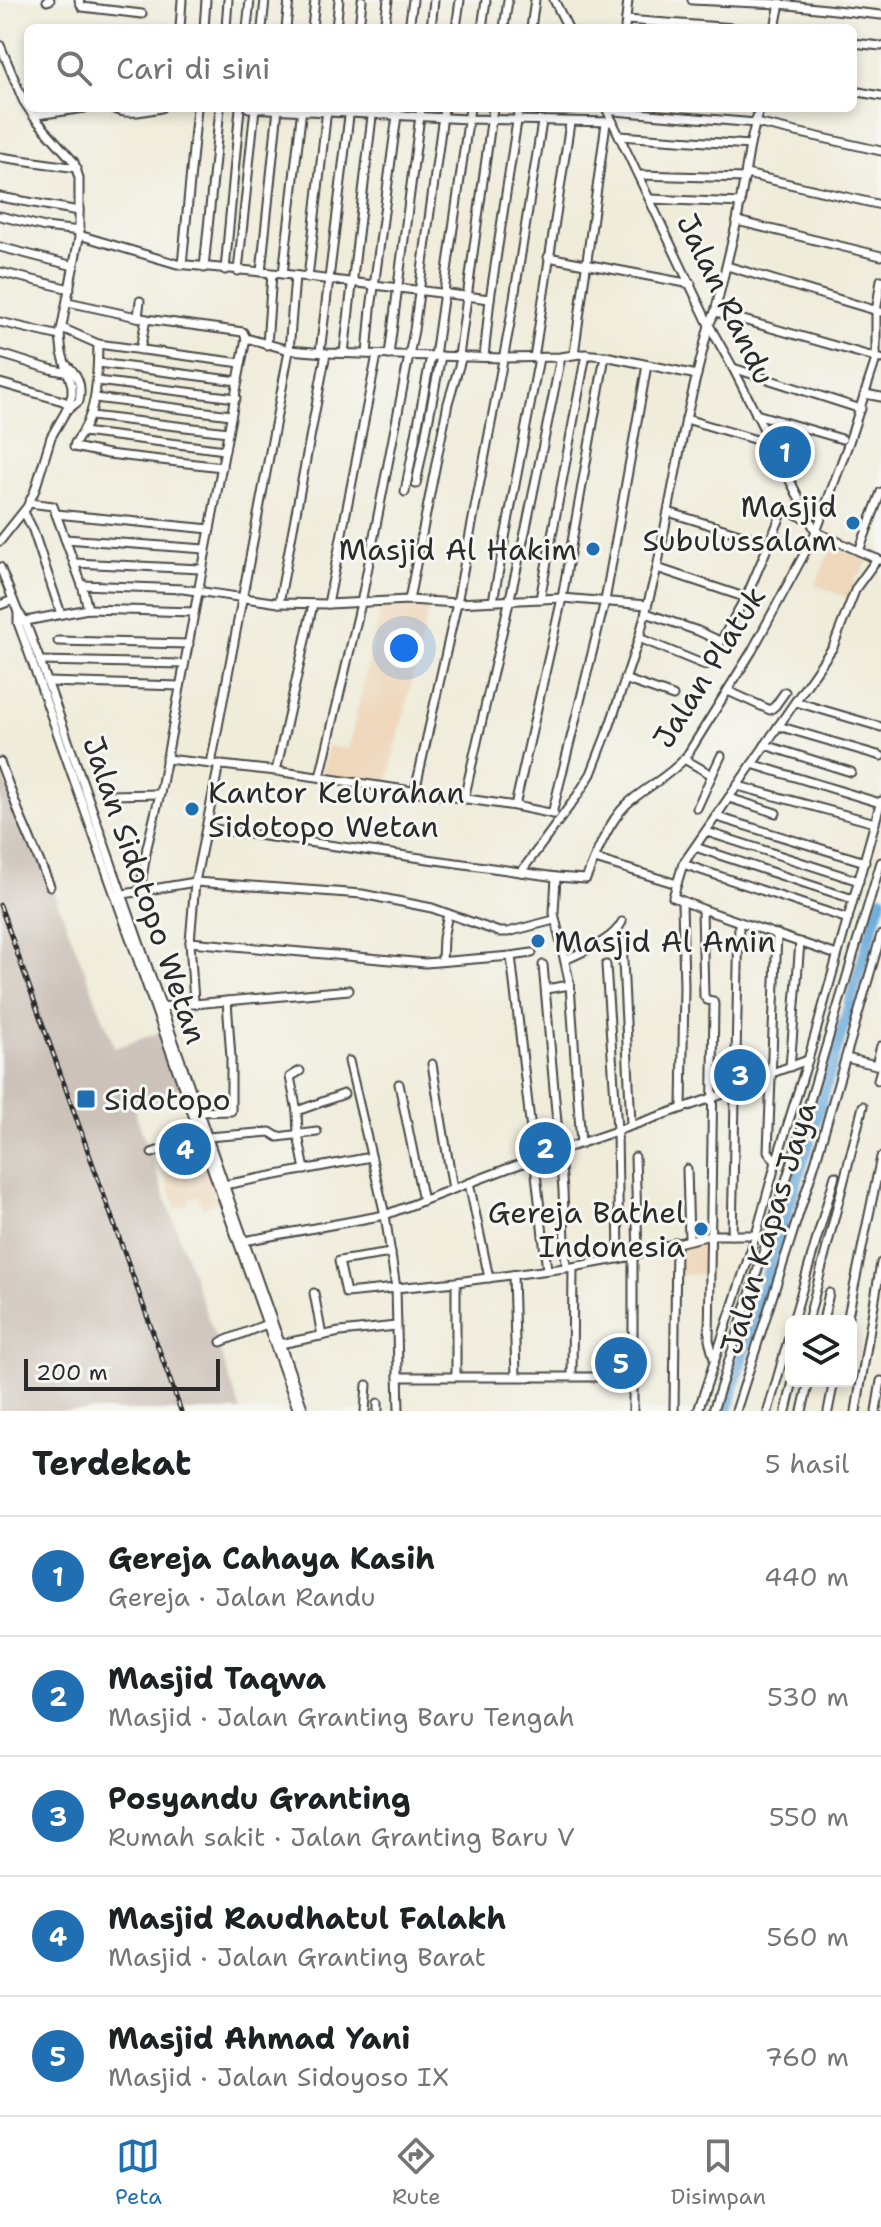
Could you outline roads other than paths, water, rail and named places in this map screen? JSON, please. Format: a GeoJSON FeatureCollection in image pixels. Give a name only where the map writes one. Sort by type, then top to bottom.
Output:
{"type":"FeatureCollection","features":[{"type":"Feature","properties":{"kind":"street"},"geometry":{"type":"LineString","coordinates":[[79,0],[82,7],[142,14]]}},
{"type":"Feature","properties":{"kind":"street"},"geometry":{"type":"LineString","coordinates":[[180,24],[182,0]]}},
{"type":"Feature","properties":{"kind":"street"},"geometry":{"type":"LineString","coordinates":[[204,24],[206,0]]}},
{"type":"Feature","properties":{"kind":"street"},"geometry":{"type":"LineString","coordinates":[[226,24],[228,0]]}},
{"type":"Feature","properties":{"kind":"street"},"geometry":{"type":"LineString","coordinates":[[247,24],[250,0]]}},
{"type":"Feature","properties":{"kind":"street"},"geometry":{"type":"LineString","coordinates":[[262,24],[265,0]]}},
{"type":"Feature","properties":{"kind":"street"},"geometry":{"type":"LineString","coordinates":[[286,24],[289,0]]}},
{"type":"Feature","properties":{"kind":"street"},"geometry":{"type":"LineString","coordinates":[[312,24],[315,0]]}},
{"type":"Feature","properties":{"kind":"street"},"geometry":{"type":"LineString","coordinates":[[336,24],[339,0]]}},
{"type":"Feature","properties":{"kind":"street"},"geometry":{"type":"LineString","coordinates":[[359,24],[362,0]]}},
{"type":"Feature","properties":{"kind":"street"},"geometry":{"type":"LineString","coordinates":[[385,24],[388,0]]}},
{"type":"Feature","properties":{"kind":"street"},"geometry":{"type":"LineString","coordinates":[[410,24],[413,0]]}},
{"type":"Feature","properties":{"kind":"street"},"geometry":{"type":"LineString","coordinates":[[431,24],[434,0]]}},
{"type":"Feature","properties":{"kind":"street"},"geometry":{"type":"LineString","coordinates":[[457,24],[460,0]]}},
{"type":"Feature","properties":{"kind":"street"},"geometry":{"type":"LineString","coordinates":[[483,24],[486,0]]}},
{"type":"Feature","properties":{"kind":"street"},"geometry":{"type":"LineString","coordinates":[[505,24],[508,0]]}},
{"type":"Feature","properties":{"kind":"street"},"geometry":{"type":"LineString","coordinates":[[532,24],[535,0]]}},
{"type":"Feature","properties":{"kind":"street"},"geometry":{"type":"LineString","coordinates":[[554,0],[566,24]]}},
{"type":"Feature","properties":{"kind":"street"},"geometry":{"type":"LineString","coordinates":[[626,24],[628,0]]}},
{"type":"Feature","properties":{"kind":"street"},"geometry":{"type":"LineString","coordinates":[[695,0],[780,2],[881,15]]}},
{"type":"Feature","properties":{"kind":"street"},"geometry":{"type":"LineString","coordinates":[[776,24],[780,2]]}},
{"type":"Feature","properties":{"kind":"street"},"geometry":{"type":"LineString","coordinates":[[0,36],[24,93]]}},
{"type":"Feature","properties":{"kind":"street"},"geometry":{"type":"LineString","coordinates":[[857,43],[881,46]]}},
{"type":"Feature","properties":{"kind":"street"},"geometry":{"type":"LineString","coordinates":[[0,45],[24,102]]}},
{"type":"Feature","properties":{"kind":"street"},"geometry":{"type":"LineString","coordinates":[[857,92],[881,96]]}},
{"type":"Feature","properties":{"kind":"street"},"geometry":{"type":"LineString","coordinates":[[31,112],[77,168],[81,235]]}},
{"type":"Feature","properties":{"kind":"street"},"geometry":{"type":"LineString","coordinates":[[1,537],[24,512],[51,437],[69,408],[80,397],[79,378],[69,369],[61,347],[61,332],[70,303],[81,235],[83,186],[72,155],[34,112]]}},
{"type":"Feature","properties":{"kind":"street"},"geometry":{"type":"LineString","coordinates":[[182,265],[197,112]]}},
{"type":"Feature","properties":{"kind":"street"},"geometry":{"type":"LineString","coordinates":[[204,268],[220,112]]}},
{"type":"Feature","properties":{"kind":"street"},"geometry":{"type":"LineString","coordinates":[[225,270],[240,112]]}},
{"type":"Feature","properties":{"kind":"street"},"geometry":{"type":"LineString","coordinates":[[238,271],[255,112]]}},
{"type":"Feature","properties":{"kind":"street"},"geometry":{"type":"LineString","coordinates":[[261,272],[278,112]]}},
{"type":"Feature","properties":{"kind":"street"},"geometry":{"type":"LineString","coordinates":[[283,274],[302,112]]}},
{"type":"Feature","properties":{"kind":"street"},"geometry":{"type":"LineString","coordinates":[[308,278],[327,112]]}},
{"type":"Feature","properties":{"kind":"street"},"geometry":{"type":"LineString","coordinates":[[279,603],[323,352],[350,112]]}},
{"type":"Feature","properties":{"kind":"street"},"geometry":{"type":"LineString","coordinates":[[344,353],[373,112]]}},
{"type":"Feature","properties":{"kind":"street"},"geometry":{"type":"LineString","coordinates":[[367,354],[397,112],[420,112],[443,118],[609,122],[574,354]]}},
{"type":"Feature","properties":{"kind":"street"},"geometry":{"type":"LineString","coordinates":[[389,355],[420,112]]}},
{"type":"Feature","properties":{"kind":"street"},"geometry":{"type":"LineString","coordinates":[[320,777],[361,603],[414,330],[444,112]]}},
{"type":"Feature","properties":{"kind":"street"},"geometry":{"type":"LineString","coordinates":[[416,484],[469,112]]}},
{"type":"Feature","properties":{"kind":"street"},"geometry":{"type":"LineString","coordinates":[[409,600],[448,403],[461,356],[492,112]]}},
{"type":"Feature","properties":{"kind":"street"},"geometry":{"type":"LineString","coordinates":[[484,357],[518,112]]}},
{"type":"Feature","properties":{"kind":"street","name":"Jalan Randu"},"geometry":{"type":"LineString","coordinates":[[611,112],[609,122],[620,136],[709,325],[816,532]]}},
{"type":"Feature","properties":{"kind":"street"},"geometry":{"type":"LineString","coordinates":[[633,112],[756,123],[881,151]]}},
{"type":"Feature","properties":{"kind":"street"},"geometry":{"type":"LineString","coordinates":[[521,872],[564,816],[591,774],[639,638],[657,568],[686,419],[727,266],[758,112]]}},
{"type":"Feature","properties":{"kind":"street"},"geometry":{"type":"LineString","coordinates":[[415,791],[457,603],[504,358],[542,122]]}},
{"type":"Feature","properties":{"kind":"street"},"geometry":{"type":"LineString","coordinates":[[493,601],[536,358],[548,257],[570,123]]}},
{"type":"Feature","properties":{"kind":"street"},"geometry":{"type":"LineString","coordinates":[[620,136],[750,145]]}},
{"type":"Feature","properties":{"kind":"street"},"geometry":{"type":"LineString","coordinates":[[0,157],[77,168]]}},
{"type":"Feature","properties":{"kind":"street"},"geometry":{"type":"LineString","coordinates":[[639,175],[745,176],[881,205]]}},
{"type":"Feature","properties":{"kind":"street"},"geometry":{"type":"LineString","coordinates":[[0,197],[79,211]]}},
{"type":"Feature","properties":{"kind":"street"},"geometry":{"type":"LineString","coordinates":[[650,199],[741,203]]}},
{"type":"Feature","properties":{"kind":"street"},"geometry":{"type":"LineString","coordinates":[[0,216],[81,235],[182,265],[490,299]]}},
{"type":"Feature","properties":{"kind":"street"},"geometry":{"type":"LineString","coordinates":[[737,221],[881,256]]}},
{"type":"Feature","properties":{"kind":"street"},"geometry":{"type":"LineString","coordinates":[[0,247],[74,266]]}},
{"type":"Feature","properties":{"kind":"street"},"geometry":{"type":"LineString","coordinates":[[548,257],[691,284]]}},
{"type":"Feature","properties":{"kind":"street"},"geometry":{"type":"LineString","coordinates":[[727,266],[878,312]]}},
{"type":"Feature","properties":{"kind":"street"},"geometry":{"type":"LineString","coordinates":[[0,272],[70,289]]}},
{"type":"Feature","properties":{"kind":"street"},"geometry":{"type":"LineString","coordinates":[[267,345],[272,274]]}},
{"type":"Feature","properties":{"kind":"street"},"geometry":{"type":"LineString","coordinates":[[194,1002],[190,942],[195,882],[207,828],[242,599],[289,350],[295,276]]}},
{"type":"Feature","properties":{"kind":"street","name":"Jalan Platuk"},"geometry":{"type":"LineString","coordinates":[[207,828],[585,879],[617,815],[627,804],[674,771],[684,759],[728,691],[816,532],[878,359],[881,280]]}},
{"type":"Feature","properties":{"kind":"street"},"geometry":{"type":"LineString","coordinates":[[140,301],[140,350]]}},
{"type":"Feature","properties":{"kind":"street"},"geometry":{"type":"LineString","coordinates":[[70,303],[142,318],[243,332],[246,338],[140,891]]}},
{"type":"Feature","properties":{"kind":"street"},"geometry":{"type":"LineString","coordinates":[[715,312],[878,359]]}},
{"type":"Feature","properties":{"kind":"street"},"geometry":{"type":"LineString","coordinates":[[0,322],[61,332],[98,344],[241,363]]}},
{"type":"Feature","properties":{"kind":"street"},"geometry":{"type":"LineString","coordinates":[[246,338],[289,350],[377,355],[536,358],[586,354],[697,375]]}},
{"type":"Feature","properties":{"kind":"street"},"geometry":{"type":"LineString","coordinates":[[98,344],[95,398],[91,416],[74,444],[75,448],[222,467]]}},
{"type":"Feature","properties":{"kind":"street"},"geometry":{"type":"LineString","coordinates":[[0,354],[59,372],[69,369]]}},
{"type":"Feature","properties":{"kind":"street"},"geometry":{"type":"LineString","coordinates":[[540,599],[586,354]]}},
{"type":"Feature","properties":{"kind":"street"},"geometry":{"type":"LineString","coordinates":[[328,604],[377,355]]}},
{"type":"Feature","properties":{"kind":"street"},"geometry":{"type":"LineString","coordinates":[[405,492],[436,356]]}},
{"type":"Feature","properties":{"kind":"street"},"geometry":{"type":"LineString","coordinates":[[515,806],[562,598],[605,356]]}},
{"type":"Feature","properties":{"kind":"street"},"geometry":{"type":"LineString","coordinates":[[464,799],[561,357]]}},
{"type":"Feature","properties":{"kind":"street"},"geometry":{"type":"LineString","coordinates":[[98,363],[238,381]]}},
{"type":"Feature","properties":{"kind":"street"},"geometry":{"type":"LineString","coordinates":[[552,814],[605,601],[647,365]]}},
{"type":"Feature","properties":{"kind":"street"},"geometry":{"type":"LineString","coordinates":[[733,368],[861,409]]}},
{"type":"Feature","properties":{"kind":"street"},"geometry":{"type":"LineString","coordinates":[[97,381],[236,398]]}},
{"type":"Feature","properties":{"kind":"street"},"geometry":{"type":"LineString","coordinates":[[0,383],[63,401],[69,408]]}},
{"type":"Feature","properties":{"kind":"street"},"geometry":{"type":"LineString","coordinates":[[865,394],[881,397]]}},
{"type":"Feature","properties":{"kind":"street"},"geometry":{"type":"LineString","coordinates":[[95,398],[231,415]]}},
{"type":"Feature","properties":{"kind":"street"},"geometry":{"type":"LineString","coordinates":[[756,414],[842,439]]}},
{"type":"Feature","properties":{"kind":"street"},"geometry":{"type":"LineString","coordinates":[[91,416],[228,432]]}},
{"type":"Feature","properties":{"kind":"street"},"geometry":{"type":"LineString","coordinates":[[686,419],[770,444]]}},
{"type":"Feature","properties":{"kind":"street"},"geometry":{"type":"LineString","coordinates":[[83,432],[225,450]]}},
{"type":"Feature","properties":{"kind":"street"},"geometry":{"type":"LineString","coordinates":[[859,551],[881,492]]}},
{"type":"Feature","properties":{"kind":"street"},"geometry":{"type":"LineString","coordinates":[[29,503],[53,506],[88,609]]}},
{"type":"Feature","properties":{"kind":"street"},"geometry":{"type":"LineString","coordinates":[[639,638],[705,665],[744,597],[783,511],[809,520]]}},
{"type":"Feature","properties":{"kind":"street"},"geometry":{"type":"LineString","coordinates":[[24,512],[61,614]]}},
{"type":"Feature","properties":{"kind":"street"},"geometry":{"type":"LineString","coordinates":[[668,512],[769,543]]}},
{"type":"Feature","properties":{"kind":"street"},"geometry":{"type":"LineString","coordinates":[[56,514],[210,529]]}},
{"type":"Feature","properties":{"kind":"street"},"geometry":{"type":"LineString","coordinates":[[816,532],[879,560],[856,588],[833,647],[683,864],[673,897],[837,955]]}},
{"type":"Feature","properties":{"kind":"street"},"geometry":{"type":"LineString","coordinates":[[65,539],[205,549]]}},
{"type":"Feature","properties":{"kind":"street"},"geometry":{"type":"LineString","coordinates":[[74,563],[201,569]]}},
{"type":"Feature","properties":{"kind":"street"},"geometry":{"type":"LineString","coordinates":[[657,568],[744,597]]}},
{"type":"Feature","properties":{"kind":"street","name":"Jalan Sidotopo Wetan"},"geometry":{"type":"LineString","coordinates":[[0,570],[22,622],[304,1411]]}},
{"type":"Feature","properties":{"kind":"street"},"geometry":{"type":"LineString","coordinates":[[82,585],[197,591],[279,603],[409,600],[457,603],[562,598],[605,601],[646,609],[720,641]]}},
{"type":"Feature","properties":{"kind":"street"},"geometry":{"type":"LineString","coordinates":[[0,605],[13,600]]}},
{"type":"Feature","properties":{"kind":"street"},"geometry":{"type":"LineString","coordinates":[[276,771],[313,604]]}},
{"type":"Feature","properties":{"kind":"street"},"geometry":{"type":"LineString","coordinates":[[22,622],[88,609],[194,612]]}},
{"type":"Feature","properties":{"kind":"street","name":"Jalan Sidotopo Wetan"},"geometry":{"type":"LineString","coordinates":[[22,622],[40,661],[118,895],[244,1241],[267,1324],[298,1411]]}},
{"type":"Feature","properties":{"kind":"street"},"geometry":{"type":"LineString","coordinates":[[58,641],[189,644]]}},
{"type":"Feature","properties":{"kind":"street"},"geometry":{"type":"LineString","coordinates":[[40,661],[184,664]]}},
{"type":"Feature","properties":{"kind":"street"},"geometry":{"type":"LineString","coordinates":[[624,679],[673,696]]}},
{"type":"Feature","properties":{"kind":"street"},"geometry":{"type":"LineString","coordinates":[[47,682],[180,686]]}},
{"type":"Feature","properties":{"kind":"street"},"geometry":{"type":"LineString","coordinates":[[728,691],[770,710],[785,692]]}},
{"type":"Feature","properties":{"kind":"street"},"geometry":{"type":"LineString","coordinates":[[796,702],[881,727]]}},
{"type":"Feature","properties":{"kind":"street"},"geometry":{"type":"LineString","coordinates":[[778,726],[881,756]]}},
{"type":"Feature","properties":{"kind":"street"},"geometry":{"type":"LineString","coordinates":[[765,745],[851,772]]}},
{"type":"Feature","properties":{"kind":"street"},"geometry":{"type":"LineString","coordinates":[[697,808],[721,756]]}},
{"type":"Feature","properties":{"kind":"street"},"geometry":{"type":"LineString","coordinates":[[166,759],[320,777],[564,816]]}},
{"type":"Feature","properties":{"kind":"street"},"geometry":{"type":"LineString","coordinates":[[684,759],[712,775]]}},
{"type":"Feature","properties":{"kind":"street"},"geometry":{"type":"LineString","coordinates":[[0,762],[50,886]]}},
{"type":"Feature","properties":{"kind":"street"},"geometry":{"type":"LineString","coordinates":[[698,1411],[756,1235],[881,802],[752,764]]}},
{"type":"Feature","properties":{"kind":"street"},"geometry":{"type":"LineString","coordinates":[[738,786],[875,823]]}},
{"type":"Feature","properties":{"kind":"street"},"geometry":{"type":"LineString","coordinates":[[109,795],[160,794]]}},
{"type":"Feature","properties":{"kind":"street"},"geometry":{"type":"LineString","coordinates":[[729,798],[776,813]]}},
{"type":"Feature","properties":{"kind":"street"},"geometry":{"type":"LineString","coordinates":[[717,817],[865,862]]}},
{"type":"Feature","properties":{"kind":"street"},"geometry":{"type":"LineString","coordinates":[[707,832],[859,881]]}},
{"type":"Feature","properties":{"kind":"street"},"geometry":{"type":"LineString","coordinates":[[695,847],[853,899]]}},
{"type":"Feature","properties":{"kind":"street"},"geometry":{"type":"LineString","coordinates":[[595,859],[677,884]]}},
{"type":"Feature","properties":{"kind":"street"},"geometry":{"type":"LineString","coordinates":[[713,1411],[881,862]]}},
{"type":"Feature","properties":{"kind":"street"},"geometry":{"type":"LineString","coordinates":[[683,864],[848,919]]}},
{"type":"Feature","properties":{"kind":"street"},"geometry":{"type":"LineString","coordinates":[[556,877],[554,920],[570,985],[581,1144]]}},
{"type":"Feature","properties":{"kind":"street"},"geometry":{"type":"LineString","coordinates":[[118,895],[195,882],[362,894],[432,908],[504,933],[554,920]]}},
{"type":"Feature","properties":{"kind":"street"},"geometry":{"type":"LineString","coordinates":[[682,901],[682,1108]]}},
{"type":"Feature","properties":{"kind":"street"},"geometry":{"type":"LineString","coordinates":[[702,909],[704,996],[714,1004],[709,1340],[714,1359]]}},
{"type":"Feature","properties":{"kind":"street"},"geometry":{"type":"LineString","coordinates":[[442,961],[448,914]]}},
{"type":"Feature","properties":{"kind":"street"},"geometry":{"type":"LineString","coordinates":[[565,960],[606,939],[622,922]]}},
{"type":"Feature","properties":{"kind":"street"},"geometry":{"type":"LineString","coordinates":[[732,1235],[739,922]]}},
{"type":"Feature","properties":{"kind":"street"},"geometry":{"type":"LineString","coordinates":[[776,1162],[768,1151],[777,934]]}},
{"type":"Feature","properties":{"kind":"street","name":"Jalan Kapas Jaya"},"geometry":{"type":"LineString","coordinates":[[736,1411],[816,1160],[881,935]]}},
{"type":"Feature","properties":{"kind":"street"},"geometry":{"type":"LineString","coordinates":[[622,941],[631,1124]]}},
{"type":"Feature","properties":{"kind":"street"},"geometry":{"type":"LineString","coordinates":[[190,942],[425,963],[532,953]]}},
{"type":"Feature","properties":{"kind":"street"},"geometry":{"type":"LineString","coordinates":[[790,1067],[800,942]]}},
{"type":"Feature","properties":{"kind":"street"},"geometry":{"type":"LineString","coordinates":[[511,956],[547,1270]]}},
{"type":"Feature","properties":{"kind":"street"},"geometry":{"type":"LineString","coordinates":[[543,965],[569,1267],[572,1376]]}},
{"type":"Feature","properties":{"kind":"street"},"geometry":{"type":"LineString","coordinates":[[606,965],[617,1130],[619,1259]]}},
{"type":"Feature","properties":{"kind":"street"},"geometry":{"type":"LineString","coordinates":[[546,989],[570,985]]}},
{"type":"Feature","properties":{"kind":"street"},"geometry":{"type":"LineString","coordinates":[[161,1007],[349,990]]}},
{"type":"Feature","properties":{"kind":"street"},"geometry":{"type":"LineString","coordinates":[[198,1112],[230,1111],[227,1001]]}},
{"type":"Feature","properties":{"kind":"street"},"geometry":{"type":"LineString","coordinates":[[878,1080],[881,1046]]}},
{"type":"Feature","properties":{"kind":"street"},"geometry":{"type":"LineString","coordinates":[[846,1058],[879,1066]]}},
{"type":"Feature","properties":{"kind":"street"},"geometry":{"type":"LineString","coordinates":[[244,1241],[385,1215],[631,1124],[735,1090],[808,1060]]}},
{"type":"Feature","properties":{"kind":"street"},"geometry":{"type":"LineString","coordinates":[[349,1061],[391,1253],[396,1288],[399,1411]]}},
{"type":"Feature","properties":{"kind":"street"},"geometry":{"type":"LineString","coordinates":[[432,1064],[453,1189]]}},
{"type":"Feature","properties":{"kind":"street"},"geometry":{"type":"LineString","coordinates":[[300,1071],[290,1077],[305,1170]]}},
{"type":"Feature","properties":{"kind":"street"},"geometry":{"type":"LineString","coordinates":[[399,1084],[423,1201]]}},
{"type":"Feature","properties":{"kind":"street"},"geometry":{"type":"LineString","coordinates":[[297,1111],[344,1094]]}},
{"type":"Feature","properties":{"kind":"street"},"geometry":{"type":"LineString","coordinates":[[810,1315],[863,1106]]}},
{"type":"Feature","properties":{"kind":"street"},"geometry":{"type":"LineString","coordinates":[[152,1153],[204,1138],[270,1132],[278,1137],[317,1132]]}},
{"type":"Feature","properties":{"kind":"street"},"geometry":{"type":"LineString","coordinates":[[224,1185],[371,1157]]}},
{"type":"Feature","properties":{"kind":"street"},"geometry":{"type":"LineString","coordinates":[[633,1411],[635,1157]]}},
{"type":"Feature","properties":{"kind":"street"},"geometry":{"type":"LineString","coordinates":[[848,1315],[881,1157]]}},
{"type":"Feature","properties":{"kind":"street"},"geometry":{"type":"LineString","coordinates":[[687,1169],[689,1239]]}},
{"type":"Feature","properties":{"kind":"street"},"geometry":{"type":"LineString","coordinates":[[795,1315],[835,1176]]}},
{"type":"Feature","properties":{"kind":"street"},"geometry":{"type":"LineString","coordinates":[[469,1183],[489,1278]]}},
{"type":"Feature","properties":{"kind":"street"},"geometry":{"type":"LineString","coordinates":[[391,1253],[339,1261],[345,1292],[513,1275],[619,1259],[711,1235],[756,1235]]}},
{"type":"Feature","properties":{"kind":"street"},"geometry":{"type":"LineString","coordinates":[[674,1411],[676,1242]]}},
{"type":"Feature","properties":{"kind":"street"},"geometry":{"type":"LineString","coordinates":[[856,1411],[881,1263]]}},
{"type":"Feature","properties":{"kind":"street"},"geometry":{"type":"LineString","coordinates":[[513,1275],[516,1376]]}},
{"type":"Feature","properties":{"kind":"street"},"geometry":{"type":"LineString","coordinates":[[456,1282],[456,1376]]}},
{"type":"Feature","properties":{"kind":"street"},"geometry":{"type":"LineString","coordinates":[[314,1293],[322,1336]]}},
{"type":"Feature","properties":{"kind":"street"},"geometry":{"type":"LineString","coordinates":[[824,1315],[829,1293]]}},
{"type":"Feature","properties":{"kind":"street"},"geometry":{"type":"LineString","coordinates":[[221,1342],[267,1324]]}},
{"type":"Feature","properties":{"kind":"street"},"geometry":{"type":"LineString","coordinates":[[280,1344],[365,1328],[396,1326]]}},
{"type":"Feature","properties":{"kind":"street"},"geometry":{"type":"LineString","coordinates":[[768,1411],[785,1351]]}},
{"type":"Feature","properties":{"kind":"street"},"geometry":{"type":"LineString","coordinates":[[398,1377],[632,1377]]}},
{"type":"Feature","properties":{"kind":"street"},"geometry":{"type":"LineString","coordinates":[[876,1411],[881,1381]]}},
{"type":"Feature","properties":{"kind":"street"},"geometry":{"type":"LineString","coordinates":[[365,1411],[367,1385]]}},
{"type":"Feature","properties":{"kind":"street"},"geometry":{"type":"LineString","coordinates":[[786,1411],[792,1387]]}},
{"type":"Feature","properties":{"kind":"street"},"geometry":{"type":"LineString","coordinates":[[802,1411],[808,1387]]}},
{"type":"Feature","properties":{"kind":"street"},"geometry":{"type":"LineString","coordinates":[[828,1411],[833,1387]]}},
{"type":"Feature","properties":{"kind":"waterway"},"geometry":{"type":"LineString","coordinates":[[727,1411],[881,899]]}},
{"type":"Feature","properties":{"kind":"railway"},"geometry":{"type":"LineString","coordinates":[[0,905],[181,1411]]}},
{"type":"Feature","properties":{"kind":"place","name":"Gereja Cahaya Kasih"},"geometry":{"type":"Point","coordinates":[785,452]}},
{"type":"Feature","properties":{"kind":"place","name":"Masjid Subulussalam"},"geometry":{"type":"Point","coordinates":[853,523]}},
{"type":"Feature","properties":{"kind":"place","name":"Masjid Al Hakim"},"geometry":{"type":"Point","coordinates":[593,549]}},
{"type":"Feature","properties":{"kind":"place","name":"Kantor Kelurahan Sidotopo Wetan"},"geometry":{"type":"Point","coordinates":[192,809]}},
{"type":"Feature","properties":{"kind":"place","name":"Masjid Al Amin"},"geometry":{"type":"Point","coordinates":[538,941]}},
{"type":"Feature","properties":{"kind":"place","name":"Posyandu Granting"},"geometry":{"type":"Point","coordinates":[740,1075]}},
{"type":"Feature","properties":{"kind":"place","name":"Sidotopo"},"geometry":{"type":"Point","coordinates":[86,1099]}},
{"type":"Feature","properties":{"kind":"place","name":"Masjid Taqwa"},"geometry":{"type":"Point","coordinates":[545,1148]}},
{"type":"Feature","properties":{"kind":"place","name":"Masjid Raudhatul Falakh"},"geometry":{"type":"Point","coordinates":[185,1149]}},
{"type":"Feature","properties":{"kind":"place","name":"Gereja Bathel Indonesia"},"geometry":{"type":"Point","coordinates":[701,1229]}},
{"type":"Feature","properties":{"kind":"place","name":"Masjid Ahmad Yani"},"geometry":{"type":"Point","coordinates":[621,1363]}}]}
